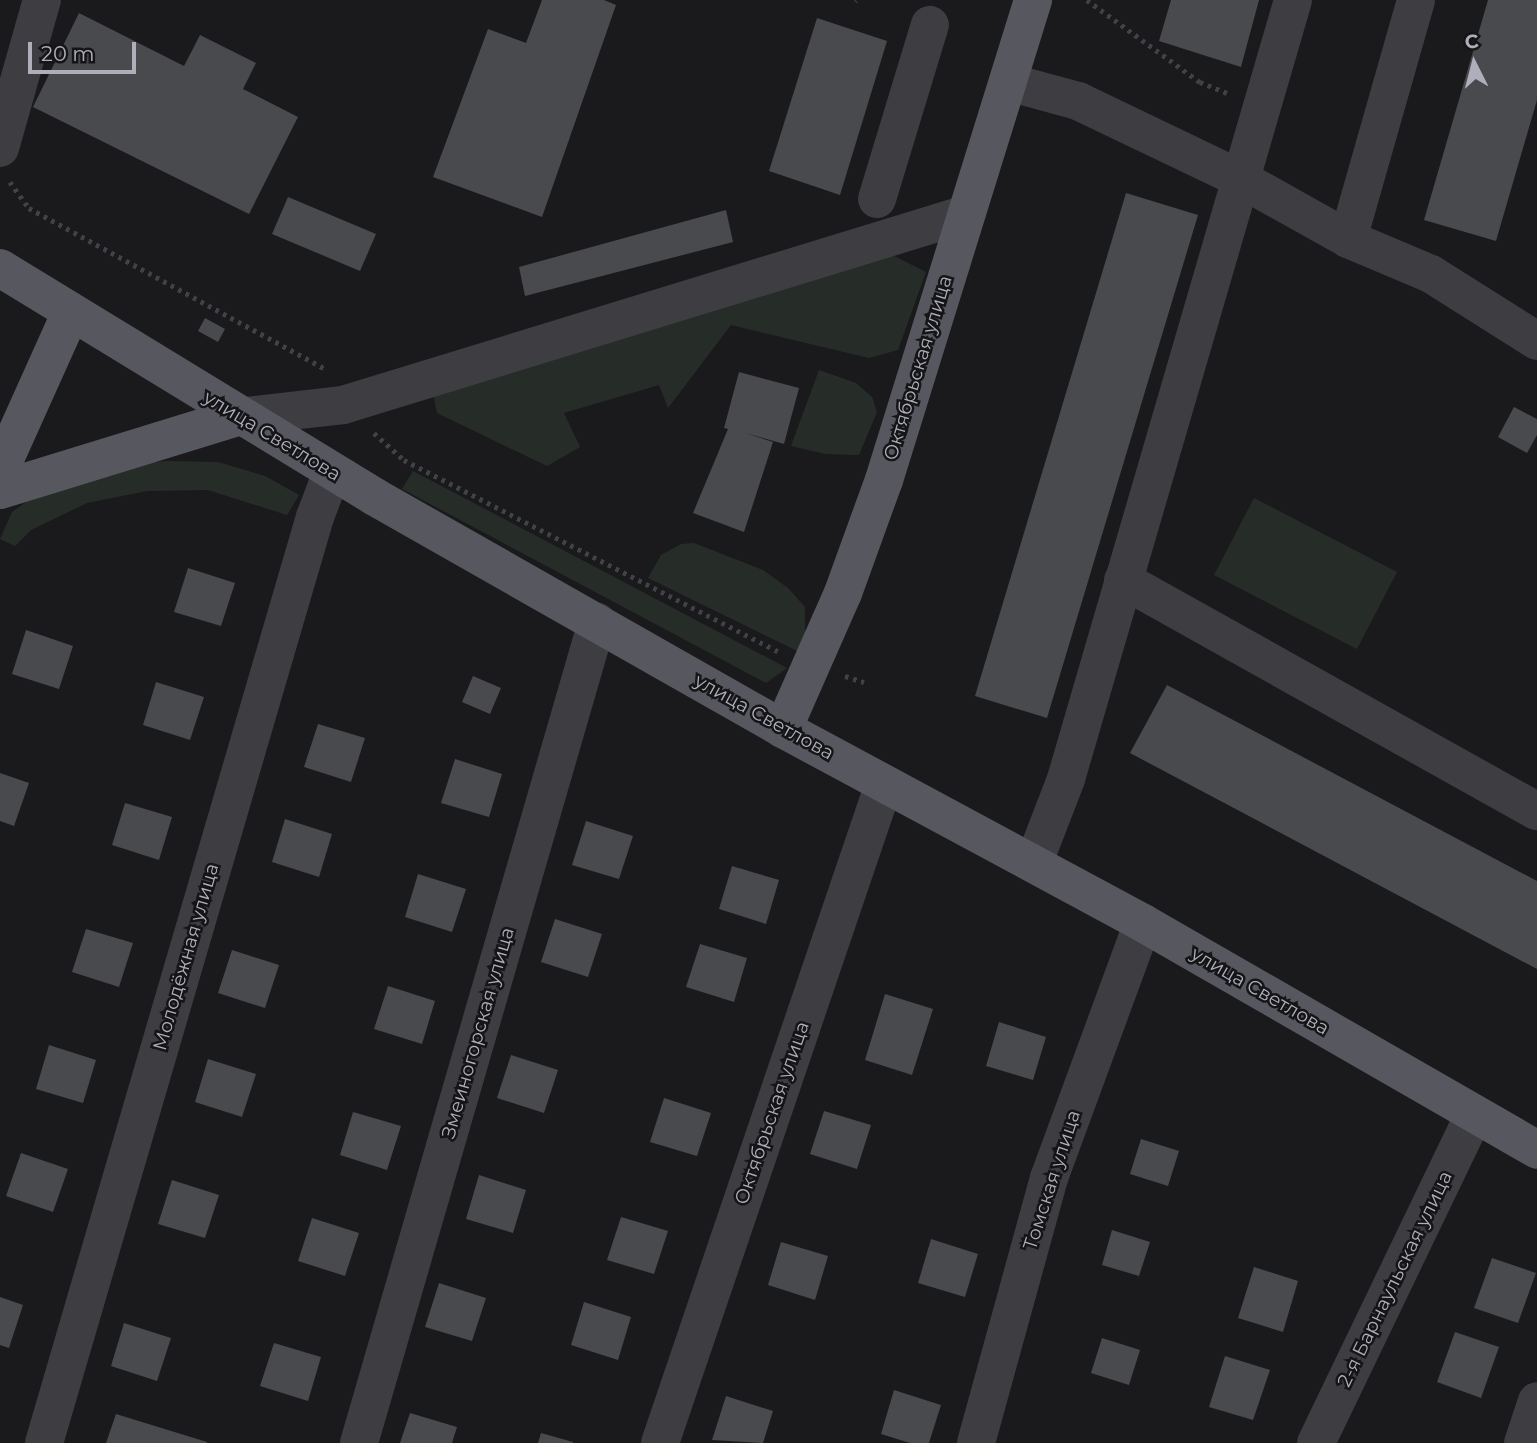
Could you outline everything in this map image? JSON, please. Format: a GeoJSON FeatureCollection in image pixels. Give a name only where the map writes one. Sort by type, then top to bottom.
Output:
{"type":"FeatureCollection","features":[{"type":"Feature","properties":{"kind":"main road","name":"Октябрьская улица"},"geometry":{"type":"LineString","coordinates":[[783,729],[814,664],[884,480],[1033,0]]}},
{"type":"Feature","properties":{"kind":"main road","name":"улица Светлова"},"geometry":{"type":"LineString","coordinates":[[0,268],[238,417],[332,472],[783,729],[1143,923],[1537,1150]]}},
{"type":"Feature","properties":{"kind":"main road"},"geometry":{"type":"LineString","coordinates":[[0,470],[71,312]]}},
{"type":"Feature","properties":{"kind":"main road"},"geometry":{"type":"LineString","coordinates":[[0,490],[238,417]]}},
{"type":"Feature","properties":{"kind":"street"},"geometry":{"type":"LineString","coordinates":[[4,163],[42,0]]}},
{"type":"Feature","properties":{"kind":"street"},"geometry":{"type":"LineString","coordinates":[[1034,862],[1066,779],[1293,0]]}},
{"type":"Feature","properties":{"kind":"street"},"geometry":{"type":"LineString","coordinates":[[1348,239],[1416,0]]}},
{"type":"Feature","properties":{"kind":"street"},"geometry":{"type":"LineString","coordinates":[[877,199],[930,25]]}},
{"type":"Feature","properties":{"kind":"street"},"geometry":{"type":"LineString","coordinates":[[1008,82],[1078,101],[1239,178],[1348,239],[1431,274],[1537,341]]}},
{"type":"Feature","properties":{"kind":"street"},"geometry":{"type":"LineString","coordinates":[[238,417],[343,405],[965,214]]}},
{"type":"Feature","properties":{"kind":"street","name":"Молодёжная улица"},"geometry":{"type":"LineString","coordinates":[[44,1443],[315,517],[332,472]]}},
{"type":"Feature","properties":{"kind":"street"},"geometry":{"type":"LineString","coordinates":[[1123,580],[1537,811]]}},
{"type":"Feature","properties":{"kind":"street","name":"Змеиногорская улица"},"geometry":{"type":"LineString","coordinates":[[359,1443],[597,622]]}},
{"type":"Feature","properties":{"kind":"street","name":"Октябрьская улица"},"geometry":{"type":"LineString","coordinates":[[660,1443],[884,784]]}},
{"type":"Feature","properties":{"kind":"street","name":"Томская улица"},"geometry":{"type":"LineString","coordinates":[[975,1443],[1049,1178],[1143,923]]}},
{"type":"Feature","properties":{"kind":"street","name":"2-я Барнаульская улица"},"geometry":{"type":"LineString","coordinates":[[1316,1443],[1474,1115]]}},
{"type":"Feature","properties":{"kind":"street"},"geometry":{"type":"LineString","coordinates":[[1523,1443],[1537,1401]]}},
{"type":"Feature","properties":{"kind":"path"},"geometry":{"type":"LineString","coordinates":[[1087,0],[1200,82],[1261,106]]}},
{"type":"Feature","properties":{"kind":"path"},"geometry":{"type":"LineString","coordinates":[[4,163],[29,208],[257,332]]}},
{"type":"Feature","properties":{"kind":"path"},"geometry":{"type":"LineString","coordinates":[[404,460],[764,646],[864,682]]}},
{"type":"Feature","properties":{"kind":"shaded area"},"geometry":{"type":"Polygon","coordinates":[[[892,255],[926,272],[898,350],[869,358],[731,325],[668,408],[659,385],[564,413],[580,447],[547,466],[437,413],[432,388],[892,255]]]}},
{"type":"Feature","properties":{"kind":"shaded area"},"geometry":{"type":"Polygon","coordinates":[[[819,370],[856,383],[872,397],[877,412],[859,455],[825,454],[791,446],[819,370]]]}},
{"type":"Feature","properties":{"kind":"shaded area"},"geometry":{"type":"Polygon","coordinates":[[[167,461],[218,462],[265,476],[299,495],[287,515],[208,490],[147,491],[87,503],[31,530],[15,546],[0,539],[12,512],[40,492],[120,465],[167,461]]]}},
{"type":"Feature","properties":{"kind":"shaded area"},"geometry":{"type":"Polygon","coordinates":[[[413,471],[787,668],[766,683],[402,489],[413,471]]]}},
{"type":"Feature","properties":{"kind":"shaded area"},"geometry":{"type":"Polygon","coordinates":[[[1254,498],[1397,572],[1357,649],[1214,575],[1254,498]]]}},
{"type":"Feature","properties":{"kind":"shaded area"},"geometry":{"type":"Polygon","coordinates":[[[694,543],[763,570],[788,588],[805,607],[805,637],[797,651],[648,578],[661,555],[681,544],[694,543]]]}},
{"type":"Feature","properties":{"kind":"building"},"geometry":{"type":"Polygon","coordinates":[[[542,0],[604,0],[616,5],[542,217],[433,177],[488,29],[526,43],[542,0]]]}},
{"type":"Feature","properties":{"kind":"building"},"geometry":{"type":"Polygon","coordinates":[[[1171,0],[1259,0],[1241,67],[1159,41],[1171,0]]]}},
{"type":"Feature","properties":{"kind":"building"},"geometry":{"type":"Polygon","coordinates":[[[1488,0],[1537,0],[1537,100],[1496,241],[1424,220],[1488,0]]]}},
{"type":"Feature","properties":{"kind":"building"},"geometry":{"type":"Polygon","coordinates":[[[79,13],[184,66],[200,35],[256,63],[243,89],[298,117],[249,214],[33,107],[79,13]]]}},
{"type":"Feature","properties":{"kind":"building"},"geometry":{"type":"Polygon","coordinates":[[[817,18],[887,41],[840,195],[769,171],[817,18]]]}},
{"type":"Feature","properties":{"kind":"building"},"geometry":{"type":"Polygon","coordinates":[[[1126,193],[1198,215],[1047,718],[975,696],[1126,193]]]}},
{"type":"Feature","properties":{"kind":"building"},"geometry":{"type":"Polygon","coordinates":[[[288,197],[376,234],[360,271],[272,234],[288,197]]]}},
{"type":"Feature","properties":{"kind":"building"},"geometry":{"type":"Polygon","coordinates":[[[726,210],[733,242],[525,296],[519,267],[726,210]]]}},
{"type":"Feature","properties":{"kind":"building"},"geometry":{"type":"Polygon","coordinates":[[[205,318],[225,329],[218,342],[198,331],[205,318]]]}},
{"type":"Feature","properties":{"kind":"building"},"geometry":{"type":"Polygon","coordinates":[[[739,372],[799,388],[784,444],[745,433],[773,442],[744,532],[693,513],[728,429],[724,428],[739,372]]]}},
{"type":"Feature","properties":{"kind":"building"},"geometry":{"type":"Polygon","coordinates":[[[1514,407],[1537,419],[1537,435],[1527,453],[1498,437],[1514,407]]]}},
{"type":"Feature","properties":{"kind":"building"},"geometry":{"type":"Polygon","coordinates":[[[188,568],[235,583],[221,626],[174,612],[188,568]]]}},
{"type":"Feature","properties":{"kind":"building"},"geometry":{"type":"Polygon","coordinates":[[[26,630],[73,646],[59,689],[12,674],[26,630]]]}},
{"type":"Feature","properties":{"kind":"building"},"geometry":{"type":"Polygon","coordinates":[[[473,676],[501,688],[490,714],[462,702],[473,676]]]}},
{"type":"Feature","properties":{"kind":"building"},"geometry":{"type":"Polygon","coordinates":[[[156,682],[204,697],[190,740],[143,725],[156,682]]]}},
{"type":"Feature","properties":{"kind":"building"},"geometry":{"type":"Polygon","coordinates":[[[1167,685],[1537,881],[1537,969],[1130,753],[1167,685]]]}},
{"type":"Feature","properties":{"kind":"building"},"geometry":{"type":"Polygon","coordinates":[[[318,724],[365,738],[351,782],[304,767],[318,724]]]}},
{"type":"Feature","properties":{"kind":"building"},"geometry":{"type":"Polygon","coordinates":[[[455,759],[502,774],[489,817],[441,803],[455,759]]]}},
{"type":"Feature","properties":{"kind":"building"},"geometry":{"type":"Polygon","coordinates":[[[0,773],[29,783],[14,826],[0,821],[0,773]]]}},
{"type":"Feature","properties":{"kind":"building"},"geometry":{"type":"Polygon","coordinates":[[[125,803],[172,817],[159,860],[112,845],[125,803]]]}},
{"type":"Feature","properties":{"kind":"building"},"geometry":{"type":"Polygon","coordinates":[[[285,819],[332,834],[319,877],[272,862],[285,819]]]}},
{"type":"Feature","properties":{"kind":"building"},"geometry":{"type":"Polygon","coordinates":[[[586,821],[633,836],[619,879],[572,865],[586,821]]]}},
{"type":"Feature","properties":{"kind":"building"},"geometry":{"type":"Polygon","coordinates":[[[732,866],[779,880],[766,924],[719,909],[732,866]]]}},
{"type":"Feature","properties":{"kind":"building"},"geometry":{"type":"Polygon","coordinates":[[[418,874],[466,889],[452,932],[405,917],[418,874]]]}},
{"type":"Feature","properties":{"kind":"building"},"geometry":{"type":"Polygon","coordinates":[[[555,919],[602,934],[588,977],[541,962],[555,919]]]}},
{"type":"Feature","properties":{"kind":"building"},"geometry":{"type":"Polygon","coordinates":[[[86,929],[133,943],[119,987],[72,972],[86,929]]]}},
{"type":"Feature","properties":{"kind":"building"},"geometry":{"type":"Polygon","coordinates":[[[700,944],[747,958],[734,1002],[686,987],[700,944]]]}},
{"type":"Feature","properties":{"kind":"building"},"geometry":{"type":"Polygon","coordinates":[[[232,950],[279,965],[265,1008],[218,993],[232,950]]]}},
{"type":"Feature","properties":{"kind":"building"},"geometry":{"type":"Polygon","coordinates":[[[388,986],[435,1001],[422,1044],[374,1029],[388,986]]]}},
{"type":"Feature","properties":{"kind":"building"},"geometry":{"type":"Polygon","coordinates":[[[885,994],[933,1009],[912,1075],[865,1060],[885,994]]]}},
{"type":"Feature","properties":{"kind":"building"},"geometry":{"type":"Polygon","coordinates":[[[999,1022],[1046,1037],[1033,1080],[986,1066],[999,1022]]]}},
{"type":"Feature","properties":{"kind":"building"},"geometry":{"type":"Polygon","coordinates":[[[49,1045],[96,1060],[83,1103],[36,1089],[49,1045]]]}},
{"type":"Feature","properties":{"kind":"building"},"geometry":{"type":"Polygon","coordinates":[[[511,1055],[558,1070],[544,1113],[497,1098],[511,1055]]]}},
{"type":"Feature","properties":{"kind":"building"},"geometry":{"type":"Polygon","coordinates":[[[208,1059],[256,1074],[242,1117],[195,1102],[208,1059]]]}},
{"type":"Feature","properties":{"kind":"building"},"geometry":{"type":"Polygon","coordinates":[[[664,1098],[711,1113],[697,1156],[650,1142],[664,1098]]]}},
{"type":"Feature","properties":{"kind":"building"},"geometry":{"type":"Polygon","coordinates":[[[824,1111],[871,1125],[857,1169],[810,1154],[824,1111]]]}},
{"type":"Feature","properties":{"kind":"building"},"geometry":{"type":"Polygon","coordinates":[[[353,1112],[401,1126],[387,1170],[340,1155],[353,1112]]]}},
{"type":"Feature","properties":{"kind":"building"},"geometry":{"type":"Polygon","coordinates":[[[1141,1139],[1179,1151],[1168,1186],[1130,1174],[1141,1139]]]}},
{"type":"Feature","properties":{"kind":"building"},"geometry":{"type":"Polygon","coordinates":[[[21,1153],[68,1169],[53,1212],[6,1196],[21,1153]]]}},
{"type":"Feature","properties":{"kind":"building"},"geometry":{"type":"Polygon","coordinates":[[[479,1175],[526,1190],[513,1233],[466,1219],[479,1175]]]}},
{"type":"Feature","properties":{"kind":"building"},"geometry":{"type":"Polygon","coordinates":[[[172,1180],[219,1195],[205,1238],[158,1224],[172,1180]]]}},
{"type":"Feature","properties":{"kind":"building"},"geometry":{"type":"Polygon","coordinates":[[[621,1217],[668,1231],[654,1274],[607,1260],[621,1217]]]}},
{"type":"Feature","properties":{"kind":"building"},"geometry":{"type":"Polygon","coordinates":[[[312,1218],[359,1233],[345,1276],[298,1261],[312,1218]]]}},
{"type":"Feature","properties":{"kind":"building"},"geometry":{"type":"Polygon","coordinates":[[[1112,1230],[1150,1242],[1139,1276],[1102,1265],[1112,1230]]]}},
{"type":"Feature","properties":{"kind":"building"},"geometry":{"type":"Polygon","coordinates":[[[931,1239],[978,1254],[965,1297],[918,1283],[931,1239]]]}},
{"type":"Feature","properties":{"kind":"building"},"geometry":{"type":"Polygon","coordinates":[[[781,1242],[828,1256],[815,1300],[768,1285],[781,1242]]]}},
{"type":"Feature","properties":{"kind":"building"},"geometry":{"type":"Polygon","coordinates":[[[1492,1258],[1536,1273],[1518,1323],[1474,1308],[1492,1258]]]}},
{"type":"Feature","properties":{"kind":"building"},"geometry":{"type":"Polygon","coordinates":[[[1254,1267],[1298,1281],[1283,1332],[1238,1318],[1254,1267]]]}},
{"type":"Feature","properties":{"kind":"building"},"geometry":{"type":"Polygon","coordinates":[[[439,1283],[486,1298],[472,1341],[425,1327],[439,1283]]]}},
{"type":"Feature","properties":{"kind":"building"},"geometry":{"type":"Polygon","coordinates":[[[0,1297],[23,1305],[9,1348],[0,1345],[0,1297]]]}},
{"type":"Feature","properties":{"kind":"building"},"geometry":{"type":"Polygon","coordinates":[[[584,1302],[631,1317],[618,1360],[571,1345],[584,1302]]]}},
{"type":"Feature","properties":{"kind":"building"},"geometry":{"type":"Polygon","coordinates":[[[124,1323],[171,1338],[157,1381],[111,1366],[124,1323]]]}},
{"type":"Feature","properties":{"kind":"building"},"geometry":{"type":"Polygon","coordinates":[[[1455,1332],[1499,1347],[1481,1398],[1437,1382],[1455,1332]]]}},
{"type":"Feature","properties":{"kind":"building"},"geometry":{"type":"Polygon","coordinates":[[[1102,1338],[1140,1350],[1129,1385],[1091,1373],[1102,1338]]]}},
{"type":"Feature","properties":{"kind":"building"},"geometry":{"type":"Polygon","coordinates":[[[274,1343],[321,1357],[308,1401],[260,1386],[274,1343]]]}},
{"type":"Feature","properties":{"kind":"building"},"geometry":{"type":"Polygon","coordinates":[[[1225,1356],[1270,1370],[1253,1420],[1209,1407],[1225,1356]]]}},
{"type":"Feature","properties":{"kind":"building"},"geometry":{"type":"Polygon","coordinates":[[[894,1390],[941,1405],[929,1443],[910,1443],[881,1434],[894,1390]]]}},
{"type":"Feature","properties":{"kind":"building"},"geometry":{"type":"Polygon","coordinates":[[[726,1396],[773,1411],[763,1443],[712,1440],[726,1396]]]}},
{"type":"Feature","properties":{"kind":"building"},"geometry":{"type":"Polygon","coordinates":[[[410,1413],[457,1427],[452,1443],[400,1443],[410,1413]]]}},
{"type":"Feature","properties":{"kind":"building"},"geometry":{"type":"Polygon","coordinates":[[[116,1414],[207,1442],[207,1443],[106,1443],[116,1414]]]}},
{"type":"Feature","properties":{"kind":"building"},"geometry":{"type":"Polygon","coordinates":[[[541,1433],[573,1442],[573,1443],[538,1443],[541,1433]]]}}]}
